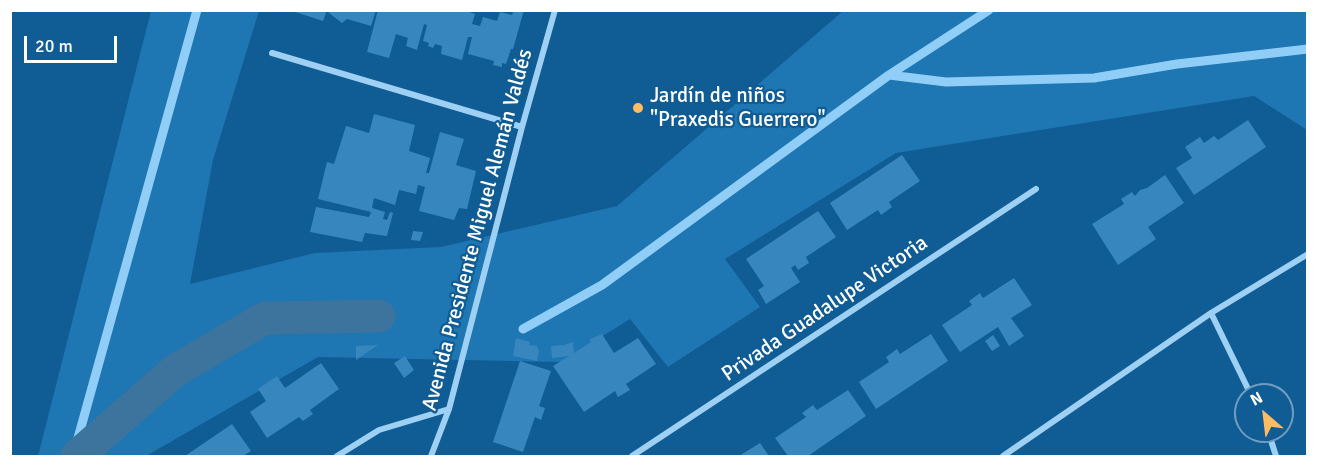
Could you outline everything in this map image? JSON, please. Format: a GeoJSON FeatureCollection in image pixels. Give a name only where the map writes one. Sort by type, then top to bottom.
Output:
{"type":"FeatureCollection","features":[{"type":"Feature","properties":{"kind":"street","name":"Avenida Presidente Miguel Alemán Valdés"},"geometry":{"type":"LineString","coordinates":[[431,456],[449,409],[522,126],[555,10]]}},
{"type":"Feature","properties":{"kind":"street"},"geometry":{"type":"LineString","coordinates":[[272,53],[522,126]]}},
{"type":"Feature","properties":{"kind":"street","name":"Privada Guadalupe Victoria"},"geometry":{"type":"LineString","coordinates":[[632,456],[1036,189]]}},
{"type":"Feature","properties":{"kind":"street"},"geometry":{"type":"LineString","coordinates":[[1004,456],[1211,313],[1308,254]]}},
{"type":"Feature","properties":{"kind":"street"},"geometry":{"type":"LineString","coordinates":[[1211,313],[1245,383]]}},
{"type":"Feature","properties":{"kind":"street"},"geometry":{"type":"LineString","coordinates":[[337,456],[379,430],[449,409]]}},
{"type":"Feature","properties":{"kind":"shaded area"},"geometry":{"type":"Polygon","coordinates":[[[151,11],[259,11],[213,160],[190,284],[315,253],[441,247],[617,206],[843,11],[1307,11],[1307,130],[1254,96],[896,153],[725,259],[760,307],[668,367],[630,319],[561,362],[318,357],[146,456],[38,456],[151,11]]]}},
{"type":"Feature","properties":{"kind":"building"},"geometry":{"type":"Polygon","coordinates":[[[289,10],[327,10],[323,21],[289,10]]]}},
{"type":"Feature","properties":{"kind":"building"},"geometry":{"type":"Polygon","coordinates":[[[330,10],[376,10],[371,26],[347,19],[342,23],[329,13],[330,10]]]}},
{"type":"Feature","properties":{"kind":"building"},"geometry":{"type":"Polygon","coordinates":[[[378,10],[464,10],[475,14],[472,24],[480,26],[483,17],[497,21],[500,12],[512,15],[514,10],[524,10],[513,49],[511,49],[506,64],[502,63],[502,67],[493,65],[494,61],[468,54],[472,37],[468,37],[462,60],[441,54],[442,46],[435,44],[433,48],[428,46],[429,43],[423,41],[427,25],[424,24],[417,50],[406,46],[408,38],[396,34],[389,58],[367,52],[378,10]]]}},
{"type":"Feature","properties":{"kind":"building"},"geometry":{"type":"Polygon","coordinates":[[[374,114],[415,125],[409,151],[430,158],[426,173],[429,173],[440,132],[464,139],[456,165],[476,171],[467,209],[459,208],[454,220],[419,211],[425,187],[418,185],[416,194],[399,190],[395,205],[374,198],[372,208],[385,212],[383,219],[387,220],[390,212],[393,213],[387,236],[365,233],[362,242],[310,232],[316,207],[369,217],[371,212],[318,199],[327,162],[334,164],[346,126],[369,133],[374,114]]]}},
{"type":"Feature","properties":{"kind":"building"},"geometry":{"type":"Polygon","coordinates":[[[1248,120],[1266,147],[1194,195],[1176,168],[1192,158],[1185,147],[1200,137],[1204,143],[1214,136],[1218,140],[1248,120]]]}},
{"type":"Feature","properties":{"kind":"building"},"geometry":{"type":"Polygon","coordinates":[[[902,155],[920,181],[889,202],[892,207],[881,215],[878,210],[847,230],[830,203],[902,155]]]}},
{"type":"Feature","properties":{"kind":"building"},"geometry":{"type":"Polygon","coordinates":[[[1165,175],[1184,203],[1148,227],[1156,239],[1118,265],[1092,224],[1124,204],[1121,199],[1132,192],[1135,196],[1140,190],[1147,188],[1165,175]]]}},
{"type":"Feature","properties":{"kind":"building"},"geometry":{"type":"Polygon","coordinates":[[[818,211],[836,237],[806,257],[809,263],[798,270],[795,265],[791,268],[800,282],[766,304],[758,290],[764,286],[746,259],[818,211]]]}},
{"type":"Feature","properties":{"kind":"building"},"geometry":{"type":"Polygon","coordinates":[[[413,231],[423,232],[420,241],[411,240],[413,231]]]}},
{"type":"Feature","properties":{"kind":"building"},"geometry":{"type":"Polygon","coordinates":[[[1014,278],[1032,305],[1011,318],[1024,336],[1009,346],[998,327],[960,352],[942,325],[972,305],[969,301],[980,293],[983,298],[1014,278]]]}},
{"type":"Feature","properties":{"kind":"building"},"geometry":{"type":"Polygon","coordinates":[[[602,334],[614,353],[638,338],[656,364],[626,384],[630,390],[618,397],[615,391],[584,412],[553,366],[569,356],[552,358],[551,346],[573,342],[574,353],[591,342],[590,339],[602,334]]]}},
{"type":"Feature","properties":{"kind":"building"},"geometry":{"type":"Polygon","coordinates":[[[931,334],[948,361],[876,409],[859,382],[889,362],[886,357],[897,349],[900,354],[931,334]]]}},
{"type":"Feature","properties":{"kind":"building"},"geometry":{"type":"Polygon","coordinates":[[[993,335],[1000,346],[992,351],[985,341],[993,335]]]}},
{"type":"Feature","properties":{"kind":"building"},"geometry":{"type":"Polygon","coordinates":[[[516,338],[530,342],[529,345],[537,346],[539,351],[537,361],[513,356],[516,338]]]}},
{"type":"Feature","properties":{"kind":"building"},"geometry":{"type":"Polygon","coordinates":[[[378,345],[356,360],[356,346],[378,345]]]}},
{"type":"Feature","properties":{"kind":"building"},"geometry":{"type":"Polygon","coordinates":[[[405,356],[414,370],[404,378],[394,363],[405,356]]]}},
{"type":"Feature","properties":{"kind":"building"},"geometry":{"type":"Polygon","coordinates":[[[520,361],[551,371],[539,406],[545,408],[541,420],[535,417],[523,452],[493,442],[520,361]]]}},
{"type":"Feature","properties":{"kind":"building"},"geometry":{"type":"Polygon","coordinates":[[[321,363],[339,389],[310,410],[313,414],[303,421],[299,417],[267,438],[250,412],[266,401],[258,389],[277,376],[285,388],[321,363]]]}},
{"type":"Feature","properties":{"kind":"building"},"geometry":{"type":"Polygon","coordinates":[[[848,390],[866,416],[808,456],[788,456],[775,438],[806,417],[802,413],[813,405],[817,410],[848,390]]]}},
{"type":"Feature","properties":{"kind":"building"},"geometry":{"type":"Polygon","coordinates":[[[232,424],[251,451],[243,456],[185,456],[232,424]]]}},
{"type":"Feature","properties":{"kind":"building"},"geometry":{"type":"Polygon","coordinates":[[[760,443],[769,456],[739,456],[760,443]]]}},
{"type":"Feature","properties":{"kind":"waterway"},"geometry":{"type":"LineString","coordinates":[[73,456],[197,10]]}},
{"type":"Feature","properties":{"kind":"waterway"},"geometry":{"type":"LineString","coordinates":[[523,329],[602,285],[889,75],[989,10]]}},
{"type":"Feature","properties":{"kind":"waterway"},"geometry":{"type":"LineString","coordinates":[[889,75],[946,82],[1094,78],[1177,64],[1308,49]]}},
{"type":"Feature","properties":{"kind":"waterway"},"geometry":{"type":"LineString","coordinates":[[77,456],[176,370],[265,318],[379,316]]}},
{"type":"Feature","properties":{"kind":"place","name":"Jardín de niños \"Praxedis Guerrero\""},"geometry":{"type":"Point","coordinates":[638,108]}}]}
